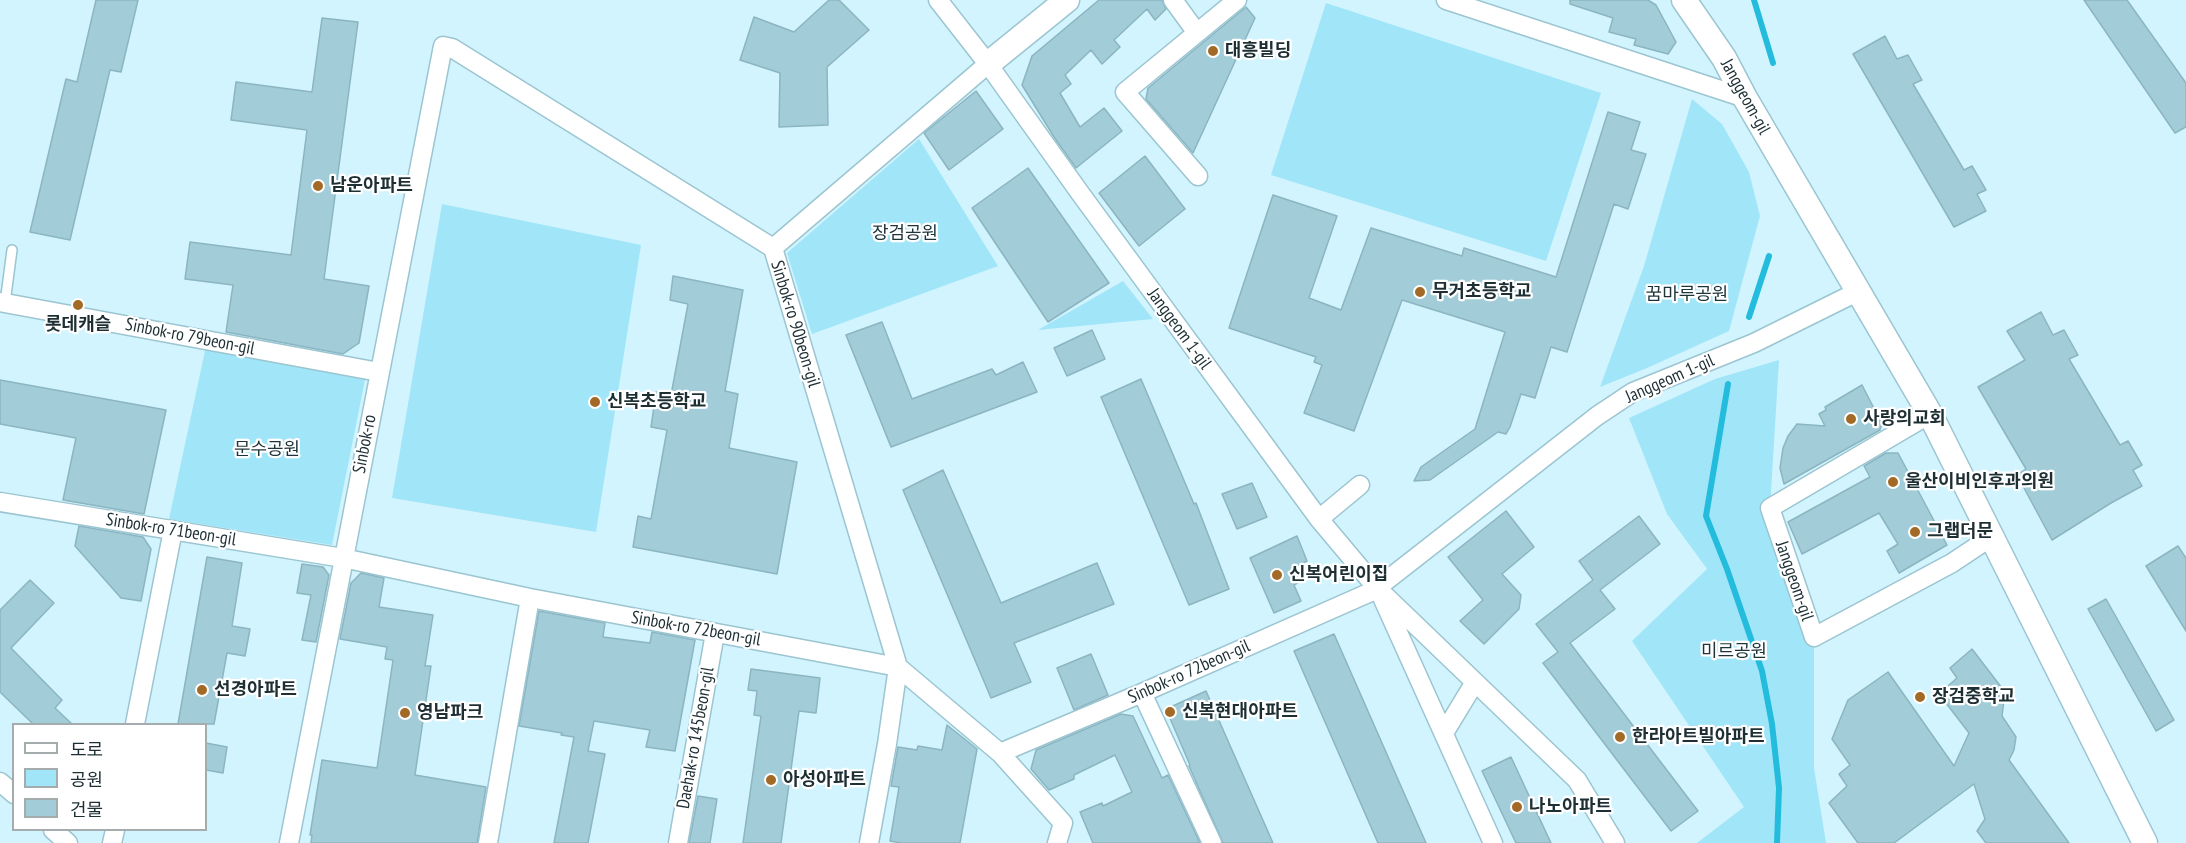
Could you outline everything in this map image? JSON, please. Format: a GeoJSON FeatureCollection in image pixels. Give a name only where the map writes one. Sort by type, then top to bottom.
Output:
{"type":"FeatureCollection","features":[{"type":"Feature","properties":{"kind":"main road"},"geometry":{"type":"LineString","coordinates":[[988,64],[1067,0]]}},
{"type":"Feature","properties":{"kind":"main road","name":"Janggeom-gil"},"geometry":{"type":"LineString","coordinates":[[1684,0],[1724,58],[1857,292],[1930,414],[2145,843]]}},
{"type":"Feature","properties":{"kind":"street"},"geometry":{"type":"LineString","coordinates":[[773,249],[988,64],[938,0]]}},
{"type":"Feature","properties":{"kind":"street"},"geometry":{"type":"LineString","coordinates":[[1173,0],[1197,33]]}},
{"type":"Feature","properties":{"kind":"street"},"geometry":{"type":"LineString","coordinates":[[1198,176],[1125,92],[1237,0]]}},
{"type":"Feature","properties":{"kind":"street"},"geometry":{"type":"LineString","coordinates":[[1452,1],[1745,98]]}},
{"type":"Feature","properties":{"kind":"street","name":"Sinbok-ro 90beon-gil"},"geometry":{"type":"LineString","coordinates":[[443,46],[452,48],[773,249],[898,666]]}},
{"type":"Feature","properties":{"kind":"street","name":"Sinbok-ro"},"geometry":{"type":"LineString","coordinates":[[289,843],[443,46]]}},
{"type":"Feature","properties":{"kind":"street","name":"Janggeom 1-gil"},"geometry":{"type":"LineString","coordinates":[[988,64],[1318,519],[1377,588],[1576,780],[1615,843]]}},
{"type":"Feature","properties":{"kind":"street","name":"Janggeom 1-gil"},"geometry":{"type":"LineString","coordinates":[[1377,588],[1597,416],[1633,392],[1754,343],[1857,292]]}},
{"type":"Feature","properties":{"kind":"street","name":"Sinbok-ro 79beon-gil"},"geometry":{"type":"LineString","coordinates":[[3,302],[380,372]]}},
{"type":"Feature","properties":{"kind":"street","name":"Janggeom-gil"},"geometry":{"type":"LineString","coordinates":[[1930,414],[1770,508],[1814,637],[1952,563],[1990,537]]}},
{"type":"Feature","properties":{"kind":"street"},"geometry":{"type":"LineString","coordinates":[[1318,519],[1360,486]]}},
{"type":"Feature","properties":{"kind":"street","name":"Sinbok-ro 71beon-gil"},"geometry":{"type":"LineString","coordinates":[[0,502],[343,558]]}},
{"type":"Feature","properties":{"kind":"street"},"geometry":{"type":"LineString","coordinates":[[135,723],[172,530]]}},
{"type":"Feature","properties":{"kind":"street","name":"Sinbok-ro 72beon-gil"},"geometry":{"type":"LineString","coordinates":[[343,558],[530,598],[898,666]]}},
{"type":"Feature","properties":{"kind":"street","name":"Janggeom 1-gil"},"geometry":{"type":"LineString","coordinates":[[1377,588],[1493,843]]}},
{"type":"Feature","properties":{"kind":"street","name":"Sinbok-ro 72beon-gil"},"geometry":{"type":"LineString","coordinates":[[1000,753],[1142,693],[1377,588]]}},
{"type":"Feature","properties":{"kind":"street"},"geometry":{"type":"LineString","coordinates":[[488,843],[530,598]]}},
{"type":"Feature","properties":{"kind":"street","name":"Daehak-ro 145beon-gil"},"geometry":{"type":"LineString","coordinates":[[678,843],[714,633]]}},
{"type":"Feature","properties":{"kind":"street"},"geometry":{"type":"LineString","coordinates":[[898,666],[1000,753],[1063,824],[1058,843]]}},
{"type":"Feature","properties":{"kind":"street"},"geometry":{"type":"LineString","coordinates":[[869,843],[898,666]]}},
{"type":"Feature","properties":{"kind":"street"},"geometry":{"type":"LineString","coordinates":[[1443,732],[1474,682]]}},
{"type":"Feature","properties":{"kind":"street"},"geometry":{"type":"LineString","coordinates":[[1142,693],[1212,843]]}},
{"type":"Feature","properties":{"kind":"street"},"geometry":{"type":"LineString","coordinates":[[0,782],[12,792]]}},
{"type":"Feature","properties":{"kind":"street"},"geometry":{"type":"LineString","coordinates":[[54,831],[68,843]]}},
{"type":"Feature","properties":{"kind":"lane"},"geometry":{"type":"LineString","coordinates":[[3,302],[12,250]]}},
{"type":"Feature","properties":{"kind":"green space"},"geometry":{"type":"Polygon","coordinates":[[[1326,3],[1601,93],[1546,261],[1271,175],[1326,3]]]}},
{"type":"Feature","properties":{"kind":"green space","name":"꿈마루공원"},"geometry":{"type":"Polygon","coordinates":[[[1692,99],[1722,124],[1749,172],[1760,216],[1729,331],[1600,387],[1644,266],[1692,99]]]}},
{"type":"Feature","properties":{"kind":"green space","name":"장검공원"},"geometry":{"type":"Polygon","coordinates":[[[919,139],[998,266],[812,334],[787,253],[919,139]]]}},
{"type":"Feature","properties":{"kind":"green space"},"geometry":{"type":"Polygon","coordinates":[[[442,204],[641,245],[596,532],[392,498],[442,204]]]}},
{"type":"Feature","properties":{"kind":"green space"},"geometry":{"type":"Polygon","coordinates":[[[1123,281],[1153,319],[1038,330],[1123,281]]]}},
{"type":"Feature","properties":{"kind":"green space","name":"문수공원"},"geometry":{"type":"Polygon","coordinates":[[[206,346],[357,373],[365,380],[332,545],[169,519],[206,346]]]}},
{"type":"Feature","properties":{"kind":"green space","name":"미르공원"},"geometry":{"type":"Polygon","coordinates":[[[1779,360],[1770,508],[1814,637],[1814,768],[1826,843],[1697,843],[1744,807],[1632,641],[1707,569],[1667,514],[1629,418],[1715,379],[1779,360]]]}},
{"type":"Feature","properties":{"kind":"building"},"geometry":{"type":"Polygon","coordinates":[[[96,0],[138,0],[121,72],[110,70],[70,240],[30,232],[66,79],[77,82],[96,0]]]}},
{"type":"Feature","properties":{"kind":"building"},"geometry":{"type":"Polygon","coordinates":[[[829,0],[839,0],[869,30],[827,67],[828,125],[779,127],[780,73],[740,60],[754,17],[794,32],[829,0]]]}},
{"type":"Feature","properties":{"kind":"building"},"geometry":{"type":"Polygon","coordinates":[[[1099,0],[1162,0],[1166,9],[1155,20],[1147,9],[1114,40],[1120,47],[1102,64],[1091,50],[1065,75],[1071,84],[1060,93],[1080,127],[1104,108],[1122,131],[1076,168],[1022,85],[1032,56],[1099,0]]]}},
{"type":"Feature","properties":{"kind":"building"},"geometry":{"type":"Polygon","coordinates":[[[1570,0],[1648,0],[1656,5],[1676,42],[1668,54],[1634,45],[1636,39],[1609,32],[1613,18],[1570,4],[1570,0]]]}},
{"type":"Feature","properties":{"kind":"building"},"geometry":{"type":"Polygon","coordinates":[[[2084,0],[2127,0],[2186,83],[2186,127],[2175,133],[2084,0]]]}},
{"type":"Feature","properties":{"kind":"building","name":"대흥빌딩"},"geometry":{"type":"Polygon","coordinates":[[[1246,7],[1255,18],[1193,153],[1146,99],[1148,88],[1246,7]]]}},
{"type":"Feature","properties":{"kind":"building","name":"남운아파트"},"geometry":{"type":"Polygon","coordinates":[[[322,18],[358,22],[324,279],[369,286],[359,343],[343,354],[226,332],[233,285],[185,279],[190,242],[291,255],[307,130],[231,120],[236,82],[312,92],[322,18]]]}},
{"type":"Feature","properties":{"kind":"building"},"geometry":{"type":"Polygon","coordinates":[[[1885,36],[1897,59],[1908,55],[1922,80],[1913,84],[1964,170],[1972,166],[1986,190],[1977,194],[1986,211],[1954,227],[1853,54],[1885,36]]]}},
{"type":"Feature","properties":{"kind":"building"},"geometry":{"type":"Polygon","coordinates":[[[976,91],[1003,129],[949,170],[924,133],[976,91]]]}},
{"type":"Feature","properties":{"kind":"building"},"geometry":{"type":"Polygon","coordinates":[[[1608,112],[1640,122],[1631,150],[1646,154],[1628,209],[1614,204],[1567,352],[1551,347],[1535,398],[1521,394],[1506,434],[1498,432],[1430,480],[1414,481],[1421,467],[1475,429],[1505,332],[1402,300],[1354,431],[1304,413],[1322,365],[1314,362],[1316,357],[1229,328],[1273,195],[1337,216],[1309,298],[1341,310],[1371,228],[1462,256],[1464,248],[1556,277],[1608,112]]]}},
{"type":"Feature","properties":{"kind":"building"},"geometry":{"type":"Polygon","coordinates":[[[1145,156],[1185,209],[1139,246],[1099,193],[1145,156]]]}},
{"type":"Feature","properties":{"kind":"building"},"geometry":{"type":"Polygon","coordinates":[[[1028,168],[1109,283],[1048,322],[972,208],[1028,168]]]}},
{"type":"Feature","properties":{"kind":"building"},"geometry":{"type":"Polygon","coordinates":[[[673,276],[743,290],[725,391],[738,394],[729,448],[797,462],[777,574],[633,547],[638,516],[651,519],[667,430],[651,427],[656,392],[671,395],[688,304],[670,300],[673,276]]]}},
{"type":"Feature","properties":{"kind":"building"},"geometry":{"type":"Polygon","coordinates":[[[2041,312],[2053,335],[2064,330],[2078,355],[2069,359],[2120,445],[2128,441],[2142,465],[2133,470],[2142,486],[2052,540],[2017,475],[2026,469],[1978,387],[2025,360],[2007,331],[2041,312]]]}},
{"type":"Feature","properties":{"kind":"building"},"geometry":{"type":"Polygon","coordinates":[[[882,322],[912,399],[992,369],[996,375],[1023,362],[1037,392],[891,447],[846,335],[882,322]]]}},
{"type":"Feature","properties":{"kind":"building"},"geometry":{"type":"Polygon","coordinates":[[[1092,330],[1105,359],[1067,376],[1054,348],[1092,330]]]}},
{"type":"Feature","properties":{"kind":"building"},"geometry":{"type":"Polygon","coordinates":[[[1141,379],[1194,504],[1196,503],[1229,589],[1189,605],[1101,397],[1141,379]]]}},
{"type":"Feature","properties":{"kind":"building"},"geometry":{"type":"Polygon","coordinates":[[[0,380],[166,410],[144,514],[63,500],[76,438],[0,424],[0,380]]]}},
{"type":"Feature","properties":{"kind":"building"},"geometry":{"type":"Polygon","coordinates":[[[1862,385],[1882,424],[1880,430],[1784,484],[1780,468],[1783,448],[1797,424],[1825,426],[1819,414],[1826,410],[1825,407],[1862,385]]]}},
{"type":"Feature","properties":{"kind":"building"},"geometry":{"type":"Polygon","coordinates":[[[1886,453],[1898,453],[1947,545],[1899,573],[1887,551],[1898,544],[1879,513],[1802,554],[1788,522],[1870,477],[1864,466],[1886,453]]]}},
{"type":"Feature","properties":{"kind":"building"},"geometry":{"type":"Polygon","coordinates":[[[943,470],[1001,603],[1097,563],[1114,604],[1014,643],[1031,682],[991,698],[903,490],[943,470]]]}},
{"type":"Feature","properties":{"kind":"building"},"geometry":{"type":"Polygon","coordinates":[[[1252,483],[1267,517],[1237,529],[1222,494],[1252,483]]]}},
{"type":"Feature","properties":{"kind":"building"},"geometry":{"type":"Polygon","coordinates":[[[1506,511],[1534,547],[1502,574],[1521,595],[1519,609],[1484,644],[1460,621],[1483,600],[1448,557],[1506,511]]]}},
{"type":"Feature","properties":{"kind":"building","name":"한라아트빌아파트"},"geometry":{"type":"Polygon","coordinates":[[[1639,516],[1660,544],[1600,590],[1615,609],[1570,643],[1698,811],[1671,831],[1543,663],[1558,652],[1536,624],[1593,580],[1579,561],[1639,516]]]}},
{"type":"Feature","properties":{"kind":"building"},"geometry":{"type":"Polygon","coordinates":[[[79,526],[143,537],[151,549],[141,601],[121,598],[75,546],[79,526]]]}},
{"type":"Feature","properties":{"kind":"building","name":"신복어린이집"},"geometry":{"type":"Polygon","coordinates":[[[1297,536],[1307,561],[1294,567],[1299,582],[1294,585],[1301,601],[1274,613],[1250,558],[1297,536]]]}},
{"type":"Feature","properties":{"kind":"building"},"geometry":{"type":"Polygon","coordinates":[[[2178,546],[2186,558],[2186,631],[2146,566],[2178,546]]]}},
{"type":"Feature","properties":{"kind":"building","name":"선경아파트"},"geometry":{"type":"Polygon","coordinates":[[[207,557],[242,563],[232,626],[250,629],[245,656],[227,653],[214,724],[178,723],[207,557]]]}},
{"type":"Feature","properties":{"kind":"building"},"geometry":{"type":"Polygon","coordinates":[[[302,564],[323,567],[329,575],[316,642],[302,640],[311,595],[297,593],[302,564]]]}},
{"type":"Feature","properties":{"kind":"building"},"geometry":{"type":"Polygon","coordinates":[[[361,573],[384,578],[379,607],[433,615],[425,666],[431,666],[415,775],[486,787],[477,843],[311,843],[312,835],[310,835],[322,760],[377,768],[393,660],[385,659],[387,647],[340,639],[351,583],[361,573]]]}},
{"type":"Feature","properties":{"kind":"building"},"geometry":{"type":"Polygon","coordinates":[[[30,580],[54,603],[11,648],[62,700],[55,708],[71,723],[32,723],[0,692],[0,610],[30,580]]]}},
{"type":"Feature","properties":{"kind":"building"},"geometry":{"type":"Polygon","coordinates":[[[2106,599],[2174,720],[2156,731],[2088,609],[2106,599]]]}},
{"type":"Feature","properties":{"kind":"building"},"geometry":{"type":"Polygon","coordinates":[[[539,611],[605,623],[603,637],[650,643],[652,632],[695,640],[675,751],[646,747],[650,730],[594,721],[588,751],[605,754],[588,843],[554,843],[574,737],[519,726],[539,611]]]}},
{"type":"Feature","properties":{"kind":"building"},"geometry":{"type":"Polygon","coordinates":[[[1334,634],[1426,843],[1378,843],[1294,651],[1334,634]]]}},
{"type":"Feature","properties":{"kind":"building"},"geometry":{"type":"Polygon","coordinates":[[[1972,649],[2005,692],[2002,716],[2016,737],[2014,750],[2009,760],[2069,843],[1986,843],[1977,831],[1985,819],[1974,784],[1894,843],[1858,843],[1829,803],[1847,786],[1839,774],[1850,765],[1832,739],[1848,700],[1888,672],[1954,766],[1969,733],[1939,694],[1957,678],[1950,668],[1972,649]]]}},
{"type":"Feature","properties":{"kind":"building"},"geometry":{"type":"Polygon","coordinates":[[[1091,654],[1108,695],[1074,710],[1057,668],[1091,654]]]}},
{"type":"Feature","properties":{"kind":"building","name":"아성아파트"},"geometry":{"type":"Polygon","coordinates":[[[751,669],[820,678],[816,713],[799,711],[781,843],[743,843],[761,716],[754,715],[757,691],[748,690],[751,669]]]}},
{"type":"Feature","properties":{"kind":"building"},"geometry":{"type":"Polygon","coordinates":[[[1206,691],[1273,843],[1223,843],[1189,766],[1166,709],[1206,691]]]}},
{"type":"Feature","properties":{"kind":"building"},"geometry":{"type":"Polygon","coordinates":[[[1121,714],[1133,716],[1162,778],[1168,775],[1200,843],[1093,843],[1080,812],[1102,803],[1103,806],[1132,792],[1115,755],[1074,775],[1074,779],[1049,790],[1031,769],[1036,750],[1121,714]]]}},
{"type":"Feature","properties":{"kind":"building"},"geometry":{"type":"Polygon","coordinates":[[[947,725],[977,749],[960,843],[890,841],[899,787],[891,786],[898,747],[917,750],[918,746],[942,750],[947,725]]]}},
{"type":"Feature","properties":{"kind":"building"},"geometry":{"type":"Polygon","coordinates":[[[207,743],[227,747],[223,773],[207,770],[207,743]]]}},
{"type":"Feature","properties":{"kind":"building","name":"나노아파트"},"geometry":{"type":"Polygon","coordinates":[[[1511,757],[1551,843],[1516,843],[1482,771],[1511,757]]]}},
{"type":"Feature","properties":{"kind":"building"},"geometry":{"type":"Polygon","coordinates":[[[698,796],[717,799],[710,843],[689,843],[698,796]]]}},
{"type":"Feature","properties":{"kind":"waterway"},"geometry":{"type":"LineString","coordinates":[[1754,0],[1773,63]]}},
{"type":"Feature","properties":{"kind":"waterway"},"geometry":{"type":"LineString","coordinates":[[1749,317],[1769,256]]}},
{"type":"Feature","properties":{"kind":"waterway"},"geometry":{"type":"LineString","coordinates":[[1728,384],[1706,516],[1762,671],[1772,724],[1779,788],[1777,843]]}},
{"type":"Feature","properties":{"kind":"place","name":"대흥빌딩"},"geometry":{"type":"Point","coordinates":[1213,51]}},
{"type":"Feature","properties":{"kind":"place","name":"남운아파트"},"geometry":{"type":"Point","coordinates":[318,186]}},
{"type":"Feature","properties":{"kind":"place","name":"무거초등학교"},"geometry":{"type":"Point","coordinates":[1420,292]}},
{"type":"Feature","properties":{"kind":"place","name":"롯데캐슬"},"geometry":{"type":"Point","coordinates":[78,305]}},
{"type":"Feature","properties":{"kind":"place","name":"신복초등학교"},"geometry":{"type":"Point","coordinates":[595,402]}},
{"type":"Feature","properties":{"kind":"place","name":"사랑의교회"},"geometry":{"type":"Point","coordinates":[1851,419]}},
{"type":"Feature","properties":{"kind":"place","name":"울산이비인후과의원"},"geometry":{"type":"Point","coordinates":[1893,482]}},
{"type":"Feature","properties":{"kind":"place","name":"그랩더문"},"geometry":{"type":"Point","coordinates":[1915,532]}},
{"type":"Feature","properties":{"kind":"place","name":"신복어린이집"},"geometry":{"type":"Point","coordinates":[1277,575]}},
{"type":"Feature","properties":{"kind":"place","name":"선경아파트"},"geometry":{"type":"Point","coordinates":[202,690]}},
{"type":"Feature","properties":{"kind":"place","name":"장검중학교"},"geometry":{"type":"Point","coordinates":[1920,697]}},
{"type":"Feature","properties":{"kind":"place","name":"신복현대아파트"},"geometry":{"type":"Point","coordinates":[1170,712]}},
{"type":"Feature","properties":{"kind":"place","name":"영남파크"},"geometry":{"type":"Point","coordinates":[405,713]}},
{"type":"Feature","properties":{"kind":"place","name":"한라아트빌아파트"},"geometry":{"type":"Point","coordinates":[1620,737]}},
{"type":"Feature","properties":{"kind":"place","name":"아성아파트"},"geometry":{"type":"Point","coordinates":[771,780]}},
{"type":"Feature","properties":{"kind":"place","name":"나노아파트"},"geometry":{"type":"Point","coordinates":[1517,807]}}]}
